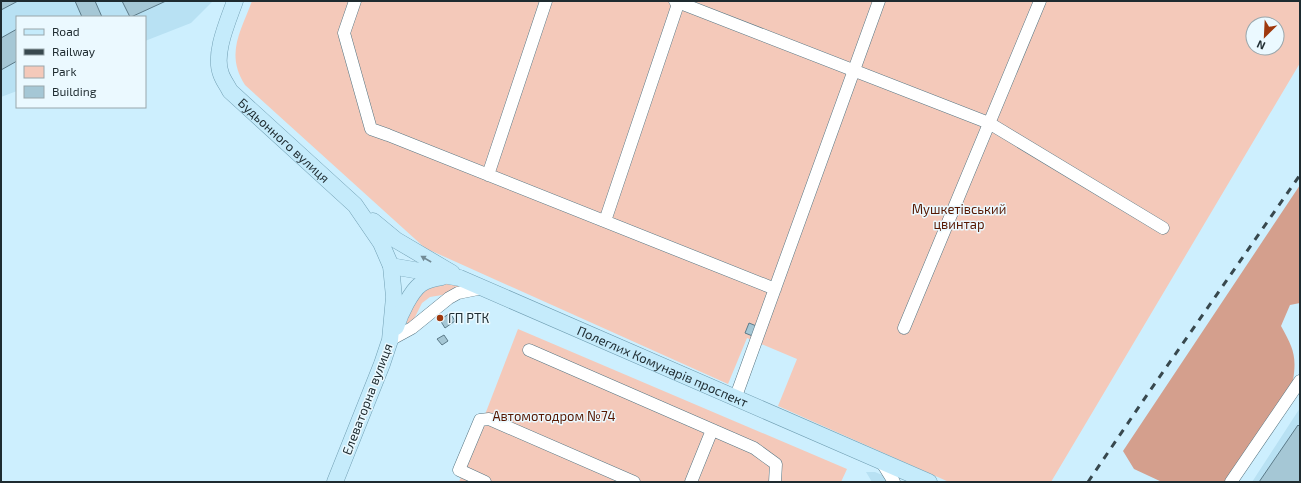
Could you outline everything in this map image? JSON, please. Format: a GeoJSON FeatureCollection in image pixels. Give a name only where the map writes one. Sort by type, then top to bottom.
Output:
{"type":"FeatureCollection","features":[{"type":"Feature","properties":{"kind":"main road","name":"Будьонного вулиця"},"geometry":{"type":"LineString","coordinates":[[235,1],[223,34],[218,55],[220,74],[230,91],[355,205],[382,243],[391,266]]}},
{"type":"Feature","properties":{"kind":"main road"},"geometry":{"type":"LineString","coordinates":[[355,205],[396,240],[460,278]]}},
{"type":"Feature","properties":{"kind":"main road","name":"Полеглих Комунарів проспект"},"geometry":{"type":"LineString","coordinates":[[391,266],[460,278],[929,482]]}},
{"type":"Feature","properties":{"kind":"main road","name":"Елеваторна вулиця"},"geometry":{"type":"LineString","coordinates":[[335,482],[382,364],[390,340],[394,297],[391,266]]}},
{"type":"Feature","properties":{"kind":"main road"},"geometry":{"type":"LineString","coordinates":[[390,340],[400,317],[419,285],[423,282],[437,278],[460,278]]}},
{"type":"Feature","properties":{"kind":"lane"},"geometry":{"type":"LineString","coordinates":[[355,1],[344,33],[371,130],[775,289]]}},
{"type":"Feature","properties":{"kind":"lane"},"geometry":{"type":"LineString","coordinates":[[488,175],[546,1]]}},
{"type":"Feature","properties":{"kind":"lane"},"geometry":{"type":"LineString","coordinates":[[605,221],[677,1],[989,123],[1163,228]]}},
{"type":"Feature","properties":{"kind":"lane"},"geometry":{"type":"LineString","coordinates":[[735,398],[879,1]]}},
{"type":"Feature","properties":{"kind":"lane"},"geometry":{"type":"LineString","coordinates":[[904,328],[1040,1]]}},
{"type":"Feature","properties":{"kind":"lane"},"geometry":{"type":"LineString","coordinates":[[390,340],[412,328],[449,298],[458,293],[483,288]]}},
{"type":"Feature","properties":{"kind":"lane"},"geometry":{"type":"LineString","coordinates":[[529,350],[754,448],[776,464],[775,482]]}},
{"type":"Feature","properties":{"kind":"lane"},"geometry":{"type":"LineString","coordinates":[[1231,482],[1300,381]]}},
{"type":"Feature","properties":{"kind":"lane"},"geometry":{"type":"LineString","coordinates":[[485,482],[459,470],[480,420],[489,419],[634,482]]}},
{"type":"Feature","properties":{"kind":"lane"},"geometry":{"type":"LineString","coordinates":[[691,482],[712,430]]}},
{"type":"Feature","properties":{"kind":"lane"},"geometry":{"type":"LineString","coordinates":[[881,462],[894,482]]}},
{"type":"Feature","properties":{"kind":"shaded area"},"geometry":{"type":"Polygon","coordinates":[[[1,1],[213,1],[191,23],[146,41],[146,16],[16,16],[16,91],[1,97],[1,1]]]}},
{"type":"Feature","properties":{"kind":"shaded area"},"geometry":{"type":"Polygon","coordinates":[[[1300,185],[1300,303],[1290,305],[1281,326],[1293,352],[1293,381],[1226,482],[1162,482],[1134,469],[1123,451],[1300,185]]]}},
{"type":"Feature","properties":{"kind":"shaded area"},"geometry":{"type":"Polygon","coordinates":[[[1300,408],[1300,482],[1252,482],[1300,408]]]}},
{"type":"Feature","properties":{"kind":"shaded area"},"geometry":{"type":"Polygon","coordinates":[[[866,472],[875,472],[899,482],[872,482],[866,472]]]}},
{"type":"Feature","properties":{"kind":"green space","name":"Мушкетівський цвинтар"},"geometry":{"type":"Polygon","coordinates":[[[252,1],[1300,1],[1300,63],[1051,482],[949,482],[778,406],[797,359],[747,338],[728,384],[425,248],[245,85],[239,74],[236,63],[237,43],[252,1]]]}},
{"type":"Feature","properties":{"kind":"green space"},"geometry":{"type":"Polygon","coordinates":[[[433,282],[460,285],[472,290],[430,297],[422,303],[412,323],[405,323],[414,301],[433,282]]]}},
{"type":"Feature","properties":{"kind":"green space","name":"Автомотодром №74"},"geometry":{"type":"Polygon","coordinates":[[[518,329],[847,469],[841,482],[459,482],[518,329]]]}},
{"type":"Feature","properties":{"kind":"building"},"geometry":{"type":"Polygon","coordinates":[[[1,1],[18,1],[1,10],[1,1]]]}},
{"type":"Feature","properties":{"kind":"building"},"geometry":{"type":"Polygon","coordinates":[[[75,1],[95,1],[102,16],[82,16],[75,1]]]}},
{"type":"Feature","properties":{"kind":"building"},"geometry":{"type":"Polygon","coordinates":[[[122,1],[166,1],[133,16],[130,16],[122,1]]]}},
{"type":"Feature","properties":{"kind":"building"},"geometry":{"type":"Polygon","coordinates":[[[16,30],[16,62],[1,70],[1,38],[16,30]]]}},
{"type":"Feature","properties":{"kind":"building"},"geometry":{"type":"Polygon","coordinates":[[[450,313],[455,321],[445,328],[440,320],[450,313]]]}},
{"type":"Feature","properties":{"kind":"building"},"geometry":{"type":"Polygon","coordinates":[[[749,323],[759,327],[755,337],[745,333],[749,323]]]}},
{"type":"Feature","properties":{"kind":"building"},"geometry":{"type":"Polygon","coordinates":[[[444,335],[448,341],[442,345],[437,339],[444,335]]]}},
{"type":"Feature","properties":{"kind":"building"},"geometry":{"type":"Polygon","coordinates":[[[1298,425],[1300,427],[1300,482],[1259,482],[1298,425]]]}},
{"type":"Feature","properties":{"kind":"railway"},"geometry":{"type":"LineString","coordinates":[[1088,482],[1300,175]]}},
{"type":"Feature","properties":{"kind":"place","name":"ГП РТК"},"geometry":{"type":"Point","coordinates":[440,318]}}]}
